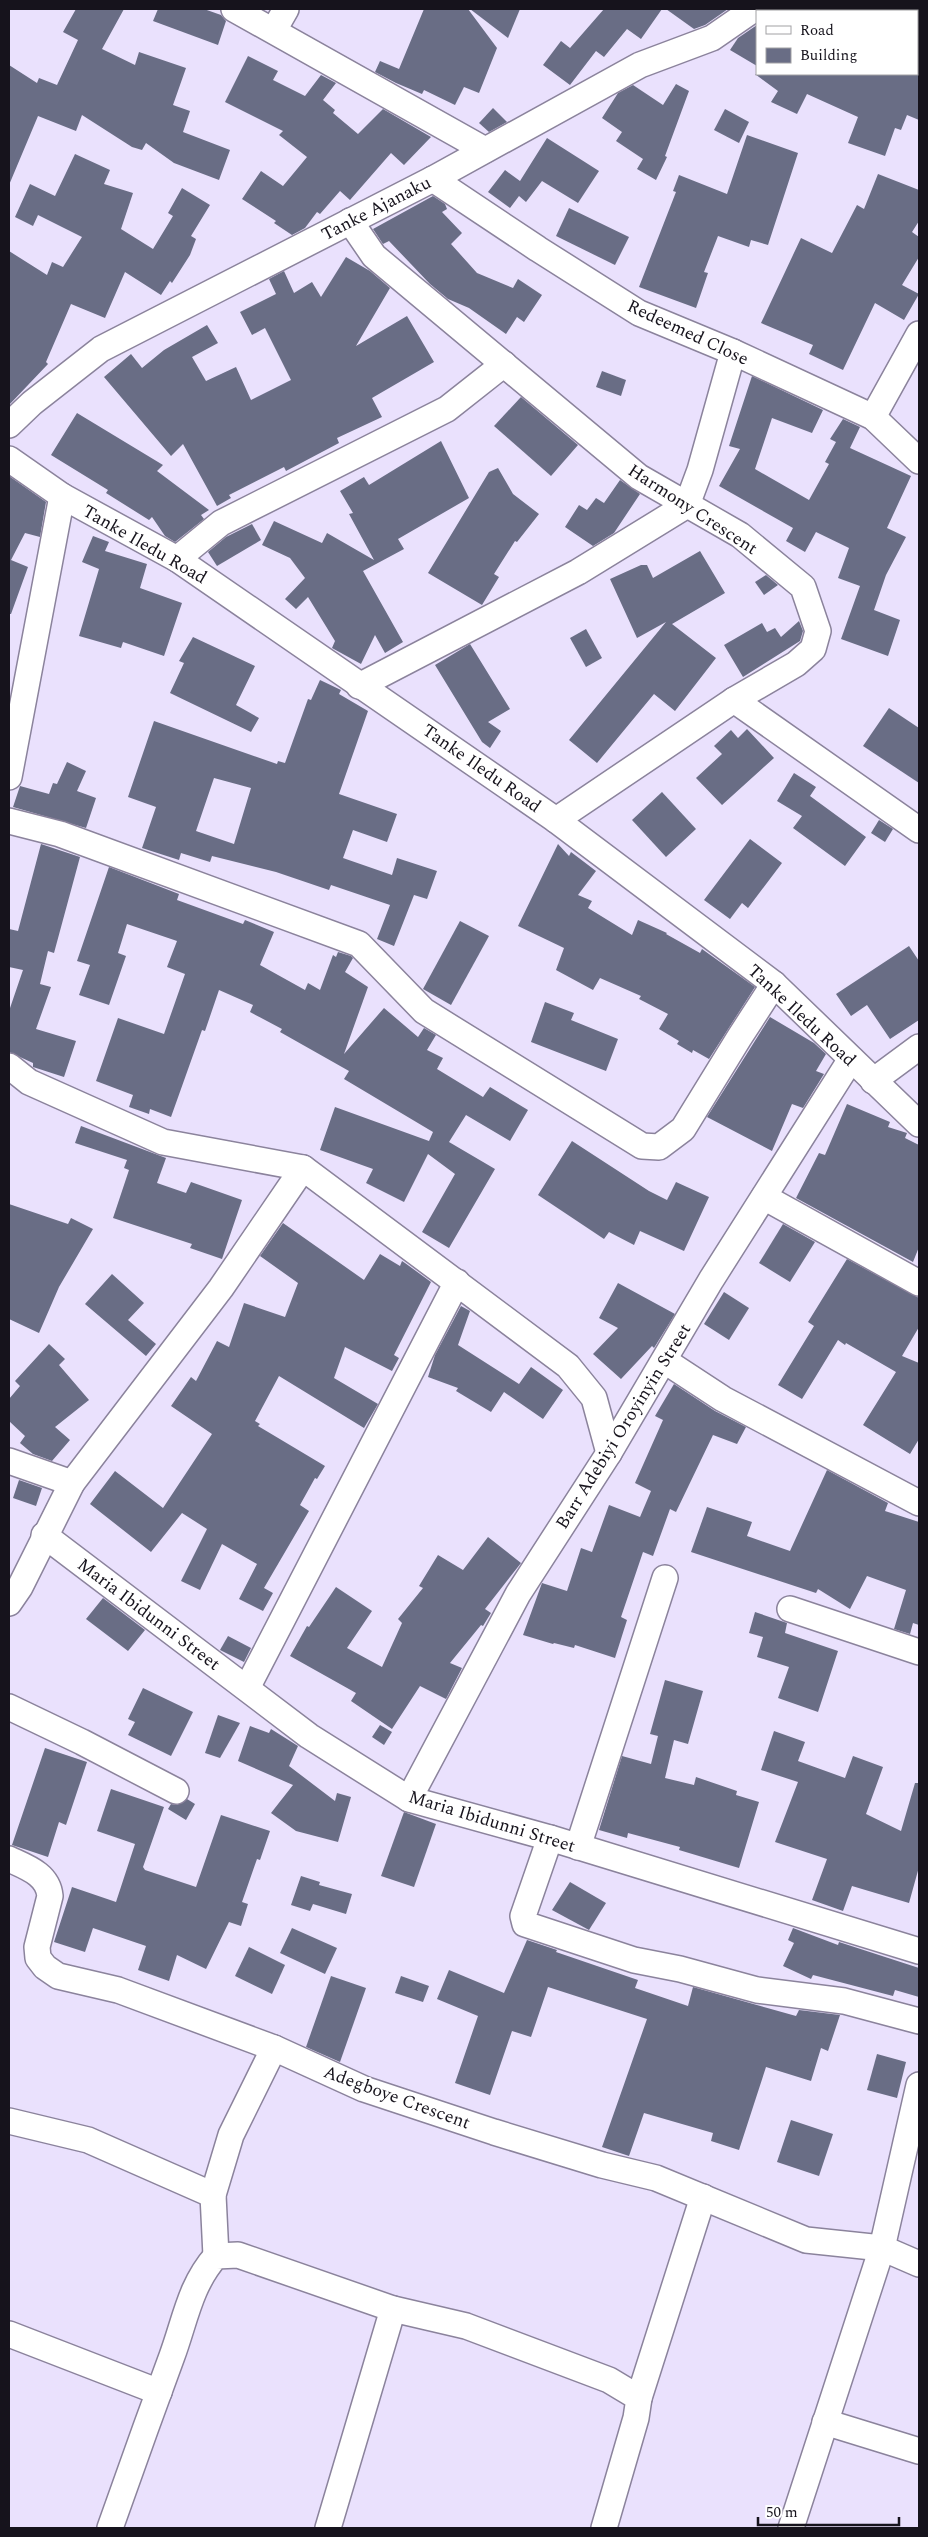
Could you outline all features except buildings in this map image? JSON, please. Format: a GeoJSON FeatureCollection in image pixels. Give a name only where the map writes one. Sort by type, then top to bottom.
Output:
{"type":"FeatureCollection","features":[{"type":"Feature","properties":{"kind":"street"},"geometry":{"type":"LineString","coordinates":[[234,9],[280,19],[486,150]]}},
{"type":"Feature","properties":{"kind":"street","name":"Tanke Ajanaku"},"geometry":{"type":"LineString","coordinates":[[9,425],[32,403],[100,348],[433,179],[640,65],[712,38],[754,9]]}},
{"type":"Feature","properties":{"kind":"street","name":"Redeemed Close"},"geometry":{"type":"LineString","coordinates":[[433,179],[639,313],[732,352],[873,417],[919,461]]}},
{"type":"Feature","properties":{"kind":"street","name":"Harmony Crescent"},"geometry":{"type":"LineString","coordinates":[[350,221],[374,256],[639,477],[740,535],[803,587],[818,631],[813,650],[796,664],[734,700],[556,820]]}},
{"type":"Feature","properties":{"kind":"street"},"geometry":{"type":"LineString","coordinates":[[873,417],[919,334]]}},
{"type":"Feature","properties":{"kind":"street"},"geometry":{"type":"LineString","coordinates":[[360,686],[578,572],[687,506],[700,470],[732,352]]}},
{"type":"Feature","properties":{"kind":"street"},"geometry":{"type":"LineString","coordinates":[[177,559],[220,523],[447,410],[504,364]]}},
{"type":"Feature","properties":{"kind":"street","name":"Tanke Iledu Road"},"geometry":{"type":"LineString","coordinates":[[9,459],[62,496],[177,559],[556,820],[774,984],[919,1124]]}},
{"type":"Feature","properties":{"kind":"street"},"geometry":{"type":"LineString","coordinates":[[9,777],[14,719],[62,496]]}},
{"type":"Feature","properties":{"kind":"street"},"geometry":{"type":"LineString","coordinates":[[734,700],[919,830]]}},
{"type":"Feature","properties":{"kind":"street"},"geometry":{"type":"LineString","coordinates":[[9,822],[60,834],[359,944],[424,1011],[642,1146],[659,1147],[683,1129],[738,1038],[774,984]]}},
{"type":"Feature","properties":{"kind":"street"},"geometry":{"type":"LineString","coordinates":[[873,1081],[919,1047]]}},
{"type":"Feature","properties":{"kind":"street","name":"Barr Adebiyi Oroyinyin Street"},"geometry":{"type":"LineString","coordinates":[[409,1799],[518,1594],[609,1452],[665,1361],[711,1280],[851,1059]]}},
{"type":"Feature","properties":{"kind":"street"},"geometry":{"type":"LineString","coordinates":[[9,1066],[29,1082],[163,1142],[303,1168],[568,1366],[594,1398],[609,1452]]}},
{"type":"Feature","properties":{"kind":"street"},"geometry":{"type":"LineString","coordinates":[[9,1602],[20,1587],[44,1535],[72,1483],[221,1288],[303,1168]]}},
{"type":"Feature","properties":{"kind":"street"},"geometry":{"type":"LineString","coordinates":[[764,1197],[919,1283]]}},
{"type":"Feature","properties":{"kind":"street"},"geometry":{"type":"LineString","coordinates":[[247,1688],[456,1282]]}},
{"type":"Feature","properties":{"kind":"street"},"geometry":{"type":"LineString","coordinates":[[665,1361],[723,1399],[919,1503]]}},
{"type":"Feature","properties":{"kind":"street"},"geometry":{"type":"LineString","coordinates":[[9,1461],[72,1483]]}},
{"type":"Feature","properties":{"kind":"street","name":"Maria Ibidunni Street"},"geometry":{"type":"LineString","coordinates":[[44,1535],[310,1736],[409,1799],[550,1838],[919,1951]]}},
{"type":"Feature","properties":{"kind":"street"},"geometry":{"type":"LineString","coordinates":[[578,1847],[665,1578]]}},
{"type":"Feature","properties":{"kind":"street"},"geometry":{"type":"LineString","coordinates":[[790,1609],[919,1652]]}},
{"type":"Feature","properties":{"kind":"street"},"geometry":{"type":"LineString","coordinates":[[9,1707],[82,1742],[176,1791]]}},
{"type":"Feature","properties":{"kind":"street"},"geometry":{"type":"LineString","coordinates":[[550,1838],[523,1916],[525,1924],[634,1960],[680,1969],[758,1990],[844,2001],[919,2021]]}},
{"type":"Feature","properties":{"kind":"street","name":"Adegboye Crescent"},"geometry":{"type":"LineString","coordinates":[[9,1859],[42,1878],[49,1888],[50,1896],[37,1947],[38,1958],[45,1967],[58,1976],[118,1990],[274,2048],[364,2089],[494,2132],[656,2178],[806,2240],[882,2248],[919,2264]]}},
{"type":"Feature","properties":{"kind":"street"},"geometry":{"type":"LineString","coordinates":[[110,2528],[159,2392],[190,2298],[202,2272],[216,2256],[213,2195],[231,2135],[274,2048]]}},
{"type":"Feature","properties":{"kind":"street"},"geometry":{"type":"LineString","coordinates":[[792,2528],[882,2248],[919,2085]]}},
{"type":"Feature","properties":{"kind":"street"},"geometry":{"type":"LineString","coordinates":[[9,2120],[88,2140],[213,2195]]}},
{"type":"Feature","properties":{"kind":"street"},"geometry":{"type":"LineString","coordinates":[[604,2528],[636,2418],[639,2398],[703,2197]]}},
{"type":"Feature","properties":{"kind":"street"},"geometry":{"type":"LineString","coordinates":[[216,2256],[238,2255],[393,2309],[466,2326],[609,2380],[639,2398]]}},
{"type":"Feature","properties":{"kind":"street"},"geometry":{"type":"LineString","coordinates":[[328,2528],[393,2309]]}},
{"type":"Feature","properties":{"kind":"street"},"geometry":{"type":"LineString","coordinates":[[9,2334],[159,2392]]}},
{"type":"Feature","properties":{"kind":"street"},"geometry":{"type":"LineString","coordinates":[[825,2422],[919,2451]]}}]}
